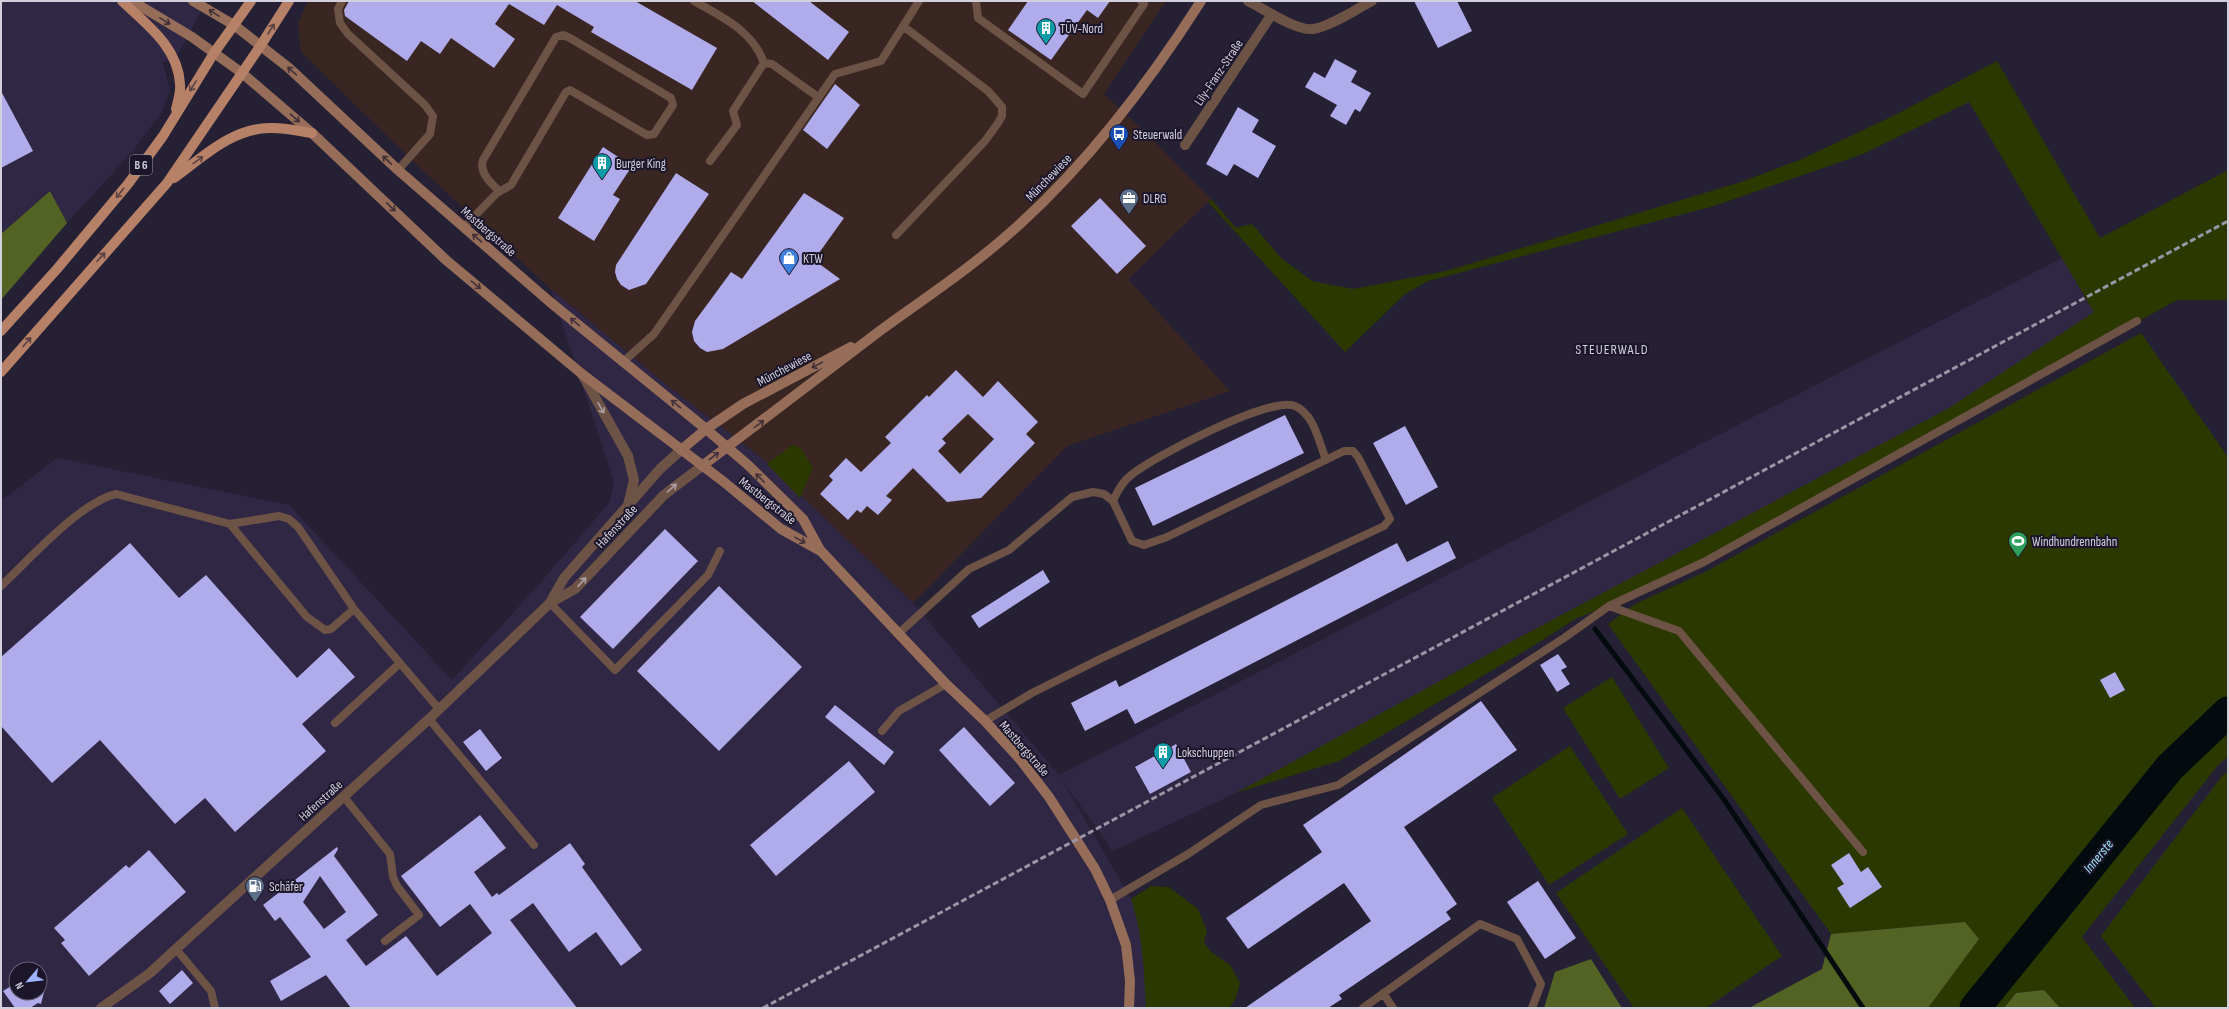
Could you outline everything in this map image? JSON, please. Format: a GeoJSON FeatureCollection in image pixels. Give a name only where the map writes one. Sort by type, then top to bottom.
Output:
{"type":"FeatureCollection","features":[{"type":"Feature","properties":{"kind":"main road"},"geometry":{"type":"LineString","coordinates":[[122,1],[163,40],[177,63],[181,86],[175,116]]}},
{"type":"Feature","properties":{"kind":"main road","name":"Mastbergstraße"},"geometry":{"type":"LineString","coordinates":[[132,1],[214,53],[242,73],[312,133],[446,260],[582,374],[781,529],[820,550]]}},
{"type":"Feature","properties":{"kind":"main road","name":"Mastbergstraße"},"geometry":{"type":"LineString","coordinates":[[193,1],[234,26],[289,68],[398,170],[623,362],[727,447],[803,520],[820,550],[946,684],[985,721],[1019,758],[1049,797],[1088,857],[1110,900],[1126,945],[1130,981],[1128,1008]]}},
{"type":"Feature","properties":{"kind":"main road","name":"B 6"},"geometry":{"type":"LineString","coordinates":[[1,331],[57,269],[128,184],[175,116],[214,53],[250,1]]}},
{"type":"Feature","properties":{"kind":"main road","name":"B 6"},"geometry":{"type":"LineString","coordinates":[[1,372],[167,183],[261,46],[289,1]]}},
{"type":"Feature","properties":{"kind":"main road","name":"Münchewiese"},"geometry":{"type":"LineString","coordinates":[[727,447],[990,250],[1048,197],[1128,107],[1178,38],[1201,1]]}},
{"type":"Feature","properties":{"kind":"main road"},"geometry":{"type":"LineString","coordinates":[[167,183],[227,139],[257,129],[271,128],[312,133]]}},
{"type":"Feature","properties":{"kind":"main road","name":"Münchewiese"},"geometry":{"type":"LineString","coordinates":[[706,429],[743,404],[876,334]]}},
{"type":"Feature","properties":{"kind":"main road"},"geometry":{"type":"LineString","coordinates":[[681,450],[706,429]]}},
{"type":"Feature","properties":{"kind":"main road"},"geometry":{"type":"LineString","coordinates":[[702,466],[727,447]]}},
{"type":"Feature","properties":{"kind":"street"},"geometry":{"type":"LineString","coordinates":[[1248,1],[1302,28],[1313,29],[1325,25],[1372,1]]}},
{"type":"Feature","properties":{"kind":"street","name":"Lily-Franz-Straße"},"geometry":{"type":"LineString","coordinates":[[1185,145],[1272,14]]}},
{"type":"Feature","properties":{"kind":"street","name":"Hafenstraße"},"geometry":{"type":"LineString","coordinates":[[582,374],[628,456],[634,480],[628,507]]}},
{"type":"Feature","properties":{"kind":"street","name":"Hafenstraße"},"geometry":{"type":"LineString","coordinates":[[550,603],[564,578],[660,469],[681,450]]}},
{"type":"Feature","properties":{"kind":"street","name":"Hafenstraße"},"geometry":{"type":"LineString","coordinates":[[101,1008],[150,973],[429,719],[550,603],[575,589],[664,495],[702,466]]}},
{"type":"Feature","properties":{"kind":"lane"},"geometry":{"type":"LineString","coordinates":[[342,1],[338,9],[340,23],[348,34],[425,104],[433,116],[430,134],[398,170]]}},
{"type":"Feature","properties":{"kind":"lane"},"geometry":{"type":"LineString","coordinates":[[694,1],[742,30],[756,46],[764,63]]}},
{"type":"Feature","properties":{"kind":"lane"},"geometry":{"type":"LineString","coordinates":[[623,362],[654,334],[818,96],[835,74],[881,61],[919,1]]}},
{"type":"Feature","properties":{"kind":"lane"},"geometry":{"type":"LineString","coordinates":[[976,1],[978,18],[1083,94],[1144,4],[1141,1]]}},
{"type":"Feature","properties":{"kind":"lane"},"geometry":{"type":"LineString","coordinates":[[896,235],[985,141],[998,123],[1003,112],[1000,104],[988,91],[903,26]]}},
{"type":"Feature","properties":{"kind":"lane"},"geometry":{"type":"LineString","coordinates":[[464,227],[499,191],[511,185],[566,92],[570,90],[647,134],[654,134],[673,105],[671,98],[570,38],[563,35],[556,37],[483,160],[483,172],[487,180],[499,191]]}},
{"type":"Feature","properties":{"kind":"lane"},"geometry":{"type":"LineString","coordinates":[[764,63],[772,64],[818,96]]}},
{"type":"Feature","properties":{"kind":"lane"},"geometry":{"type":"LineString","coordinates":[[710,161],[737,125],[733,111],[764,63]]}},
{"type":"Feature","properties":{"kind":"lane"},"geometry":{"type":"LineString","coordinates":[[1110,900],[1188,854],[1261,805],[1338,785],[1564,638],[1609,606],[1704,562],[2137,321]]}},
{"type":"Feature","properties":{"kind":"lane"},"geometry":{"type":"LineString","coordinates":[[1113,501],[1128,477],[1142,466],[1231,421],[1279,404],[1294,405],[1304,411],[1314,429],[1326,460]]}},
{"type":"Feature","properties":{"kind":"lane"},"geometry":{"type":"LineString","coordinates":[[898,634],[969,569],[1008,550],[1072,497],[1093,492],[1104,494],[1113,501],[1132,541],[1144,545],[1167,537],[1344,451],[1353,451],[1390,519],[1384,526],[1102,658],[1032,693],[985,721]]}},
{"type":"Feature","properties":{"kind":"lane"},"geometry":{"type":"LineString","coordinates":[[1,586],[84,509],[104,497],[116,494],[125,495],[230,524],[280,516],[290,519],[298,527],[354,609],[439,709]]}},
{"type":"Feature","properties":{"kind":"lane"},"geometry":{"type":"LineString","coordinates":[[230,524],[307,617],[316,625],[325,630],[331,629],[354,609]]}},
{"type":"Feature","properties":{"kind":"lane"},"geometry":{"type":"LineString","coordinates":[[550,603],[615,670],[708,575],[720,551]]}},
{"type":"Feature","properties":{"kind":"lane"},"geometry":{"type":"LineString","coordinates":[[1609,606],[1679,631],[1863,852]]}},
{"type":"Feature","properties":{"kind":"lane"},"geometry":{"type":"LineString","coordinates":[[335,723],[400,663]]}},
{"type":"Feature","properties":{"kind":"lane"},"geometry":{"type":"LineString","coordinates":[[882,731],[899,711],[946,684]]}},
{"type":"Feature","properties":{"kind":"lane"},"geometry":{"type":"LineString","coordinates":[[429,719],[534,845]]}},
{"type":"Feature","properties":{"kind":"lane"},"geometry":{"type":"LineString","coordinates":[[344,796],[390,854],[393,877],[397,886],[419,915],[385,941]]}},
{"type":"Feature","properties":{"kind":"lane"},"geometry":{"type":"LineString","coordinates":[[1364,1008],[1480,924],[1517,939],[1541,984],[1532,1008]]}},
{"type":"Feature","properties":{"kind":"lane"},"geometry":{"type":"LineString","coordinates":[[176,949],[211,991],[215,1008]]}},
{"type":"Feature","properties":{"kind":"lane"},"geometry":{"type":"LineString","coordinates":[[1383,993],[1393,1008]]}},
{"type":"Feature","properties":{"kind":"shaded area"},"geometry":{"type":"Polygon","coordinates":[[[1,1],[207,1],[178,54],[163,63],[170,90],[162,112],[132,152],[67,223],[50,191],[1,234],[1,1]]]}},
{"type":"Feature","properties":{"kind":"shaded area"},"geometry":{"type":"Polygon","coordinates":[[[308,1],[1166,1],[1104,94],[1146,133],[1211,199],[1128,279],[1230,391],[1067,446],[913,603],[763,459],[669,387],[551,289],[419,167],[301,52],[298,23],[308,1]]]}},
{"type":"Feature","properties":{"kind":"shaded area"},"geometry":{"type":"Polygon","coordinates":[[[2062,258],[2094,312],[1949,408],[1507,644],[1236,793],[1113,851],[1062,780],[1131,899],[1140,923],[1146,1008],[1,1008],[1,501],[57,458],[289,505],[452,680],[541,582],[609,503],[614,482],[551,289],[669,387],[763,459],[913,603],[1059,775],[2062,258]]]}},
{"type":"Feature","properties":{"kind":"green space"},"geometry":{"type":"Polygon","coordinates":[[[1997,61],[2100,238],[2228,170],[2228,300],[2177,300],[1704,562],[1609,606],[1577,618],[1533,646],[1339,761],[1236,793],[1507,644],[1949,408],[2094,312],[1969,102],[1863,154],[1714,206],[1428,281],[1405,294],[1345,352],[1208,202],[1211,199],[1236,228],[1252,224],[1281,258],[1312,281],[1353,289],[1446,271],[1741,182],[1802,159],[1897,114],[1997,61]]]}},
{"type":"Feature","properties":{"kind":"green space"},"geometry":{"type":"Polygon","coordinates":[[[50,191],[67,223],[1,300],[1,234],[50,191]]]}},
{"type":"Feature","properties":{"kind":"green space"},"geometry":{"type":"Polygon","coordinates":[[[2141,333],[2228,457],[2228,757],[2219,764],[2082,937],[2135,1008],[2060,1008],[2044,990],[2016,993],[2004,1008],[1928,1008],[1979,939],[1964,922],[1831,934],[1608,624],[1635,604],[1707,571],[2141,333]]]}},
{"type":"Feature","properties":{"kind":"green space"},"geometry":{"type":"Polygon","coordinates":[[[792,445],[801,448],[813,468],[800,498],[767,464],[792,445]]]}},
{"type":"Feature","properties":{"kind":"green space"},"geometry":{"type":"Polygon","coordinates":[[[1612,677],[1669,768],[1620,799],[1563,708],[1612,677]]]}},
{"type":"Feature","properties":{"kind":"green space"},"geometry":{"type":"Polygon","coordinates":[[[1570,746],[1628,834],[1549,885],[1492,798],[1570,746]]]}},
{"type":"Feature","properties":{"kind":"green space"},"geometry":{"type":"Polygon","coordinates":[[[2228,771],[2228,1008],[2156,1008],[2101,936],[2222,776],[2228,771]]]}},
{"type":"Feature","properties":{"kind":"green space"},"geometry":{"type":"Polygon","coordinates":[[[1682,808],[1782,956],[1706,1008],[1634,1008],[1556,893],[1682,808]]]}},
{"type":"Feature","properties":{"kind":"green space"},"geometry":{"type":"Polygon","coordinates":[[[1151,886],[1169,887],[1198,909],[1207,931],[1204,942],[1211,952],[1230,965],[1240,983],[1236,998],[1229,1008],[1146,1008],[1144,966],[1138,926],[1131,899],[1151,886]]]}},
{"type":"Feature","properties":{"kind":"green space"},"geometry":{"type":"Polygon","coordinates":[[[1965,922],[1979,939],[1928,1008],[1749,1008],[1822,969],[1831,934],[1965,922]]]}},
{"type":"Feature","properties":{"kind":"green space"},"geometry":{"type":"Polygon","coordinates":[[[1591,959],[1622,1008],[1544,1008],[1555,972],[1591,959]]]}},
{"type":"Feature","properties":{"kind":"green space"},"geometry":{"type":"Polygon","coordinates":[[[2044,990],[2060,1008],[2004,1008],[2016,993],[2044,990]]]}},
{"type":"Feature","properties":{"kind":"building"},"geometry":{"type":"Polygon","coordinates":[[[349,1],[635,1],[717,48],[692,90],[591,32],[594,27],[557,5],[544,25],[509,4],[495,24],[515,39],[494,68],[451,38],[440,54],[421,41],[407,61],[345,16],[344,10],[349,1]]]}},
{"type":"Feature","properties":{"kind":"building"},"geometry":{"type":"Polygon","coordinates":[[[752,1],[809,1],[849,32],[828,60],[752,1]]]}},
{"type":"Feature","properties":{"kind":"building","name":"TÜV-Nord"},"geometry":{"type":"Polygon","coordinates":[[[1028,1],[1110,1],[1098,18],[1087,10],[1051,60],[1008,30],[1028,1]]]}},
{"type":"Feature","properties":{"kind":"building"},"geometry":{"type":"Polygon","coordinates":[[[1414,1],[1457,1],[1472,31],[1438,48],[1414,1]]]}},
{"type":"Feature","properties":{"kind":"building"},"geometry":{"type":"Polygon","coordinates":[[[1335,59],[1357,71],[1351,82],[1371,93],[1360,112],[1355,109],[1346,125],[1330,116],[1337,105],[1305,87],[1314,72],[1325,78],[1335,59]]]}},
{"type":"Feature","properties":{"kind":"building"},"geometry":{"type":"Polygon","coordinates":[[[835,84],[860,105],[827,149],[803,130],[835,84]]]}},
{"type":"Feature","properties":{"kind":"building"},"geometry":{"type":"Polygon","coordinates":[[[1,91],[33,151],[1,168],[1,91]]]}},
{"type":"Feature","properties":{"kind":"building"},"geometry":{"type":"Polygon","coordinates":[[[1238,107],[1259,120],[1252,132],[1276,146],[1258,178],[1234,164],[1227,176],[1206,164],[1238,107]]]}},
{"type":"Feature","properties":{"kind":"building","name":"Burger King"},"geometry":{"type":"Polygon","coordinates":[[[603,147],[632,166],[613,195],[620,199],[594,241],[558,218],[603,147]]]}},
{"type":"Feature","properties":{"kind":"building"},"geometry":{"type":"Polygon","coordinates":[[[676,173],[709,194],[646,284],[629,290],[621,285],[617,279],[615,272],[616,265],[676,173]]]}},
{"type":"Feature","properties":{"kind":"building","name":"KTW"},"geometry":{"type":"Polygon","coordinates":[[[804,193],[844,218],[814,260],[840,279],[723,349],[707,352],[700,348],[694,341],[692,332],[695,321],[731,272],[742,279],[804,193]]]}},
{"type":"Feature","properties":{"kind":"building"},"geometry":{"type":"Polygon","coordinates":[[[1100,198],[1146,246],[1117,274],[1071,226],[1100,198]]]}},
{"type":"Feature","properties":{"kind":"building"},"geometry":{"type":"Polygon","coordinates":[[[956,370],[983,397],[998,381],[1038,422],[1026,434],[1035,443],[981,498],[947,502],[913,468],[886,496],[892,500],[878,515],[867,506],[861,513],[857,510],[848,520],[820,494],[833,480],[829,476],[846,458],[861,472],[891,443],[885,437],[927,395],[929,397],[956,370]],[[968,414],[942,439],[946,443],[938,451],[960,474],[994,439],[968,414]]]}},
{"type":"Feature","properties":{"kind":"building"},"geometry":{"type":"Polygon","coordinates":[[[1285,415],[1304,453],[1153,526],[1135,488],[1285,415]]]}},
{"type":"Feature","properties":{"kind":"building"},"geometry":{"type":"Polygon","coordinates":[[[1405,426],[1438,487],[1406,505],[1373,443],[1405,426]]]}},
{"type":"Feature","properties":{"kind":"building"},"geometry":{"type":"Polygon","coordinates":[[[665,529],[698,561],[613,649],[580,617],[665,529]]]}},
{"type":"Feature","properties":{"kind":"building"},"geometry":{"type":"Polygon","coordinates":[[[1448,541],[1456,558],[1135,724],[1127,709],[1085,731],[1071,703],[1116,680],[1119,687],[1397,543],[1407,562],[1448,541]]]}},
{"type":"Feature","properties":{"kind":"building"},"geometry":{"type":"Polygon","coordinates":[[[130,543],[179,598],[206,575],[297,678],[329,648],[355,677],[302,724],[326,751],[235,832],[205,798],[175,824],[100,740],[52,783],[1,726],[1,657],[130,543]]]}},
{"type":"Feature","properties":{"kind":"building"},"geometry":{"type":"Polygon","coordinates":[[[1043,570],[1050,582],[979,628],[971,616],[1043,570]]]}},
{"type":"Feature","properties":{"kind":"building"},"geometry":{"type":"Polygon","coordinates":[[[719,586],[802,667],[719,751],[637,671],[719,586]]]}},
{"type":"Feature","properties":{"kind":"building"},"geometry":{"type":"Polygon","coordinates":[[[1558,654],[1567,667],[1561,670],[1570,684],[1557,692],[1540,665],[1558,654]]]}},
{"type":"Feature","properties":{"kind":"building"},"geometry":{"type":"Polygon","coordinates":[[[2115,672],[2125,690],[2110,698],[2100,680],[2115,672]]]}},
{"type":"Feature","properties":{"kind":"building"},"geometry":{"type":"Polygon","coordinates":[[[1481,701],[1517,750],[1404,827],[1457,904],[1446,912],[1451,919],[1339,995],[1342,999],[1328,1008],[1245,1008],[1371,921],[1344,883],[1248,949],[1226,918],[1322,852],[1303,825],[1481,701]]]}},
{"type":"Feature","properties":{"kind":"building"},"geometry":{"type":"Polygon","coordinates":[[[835,705],[894,752],[884,765],[825,717],[835,705]]]}},
{"type":"Feature","properties":{"kind":"building"},"geometry":{"type":"Polygon","coordinates":[[[964,727],[1015,783],[990,806],[939,750],[964,727]]]}},
{"type":"Feature","properties":{"kind":"building"},"geometry":{"type":"Polygon","coordinates":[[[480,729],[502,758],[486,771],[463,742],[480,729]]]}},
{"type":"Feature","properties":{"kind":"building","name":"Lokschuppen"},"geometry":{"type":"Polygon","coordinates":[[[1176,744],[1191,772],[1150,794],[1135,767],[1176,744]]]}},
{"type":"Feature","properties":{"kind":"building"},"geometry":{"type":"Polygon","coordinates":[[[849,761],[875,792],[776,876],[750,845],[849,761]]]}},
{"type":"Feature","properties":{"kind":"building"},"geometry":{"type":"Polygon","coordinates":[[[480,815],[506,848],[474,872],[492,897],[497,893],[499,895],[570,843],[585,864],[582,867],[642,950],[621,966],[596,932],[569,952],[533,903],[510,920],[577,1008],[351,1008],[326,975],[281,1001],[270,981],[311,957],[280,917],[275,921],[263,905],[337,847],[338,849],[334,856],[378,915],[346,940],[366,966],[406,936],[437,976],[492,933],[470,904],[440,927],[401,876],[480,815]],[[320,876],[303,902],[324,929],[346,912],[320,876]]]}},
{"type":"Feature","properties":{"kind":"building"},"geometry":{"type":"Polygon","coordinates":[[[149,850],[186,892],[89,976],[61,943],[65,940],[54,928],[126,865],[129,868],[149,850]]]}},
{"type":"Feature","properties":{"kind":"building"},"geometry":{"type":"Polygon","coordinates":[[[1849,853],[1861,872],[1868,867],[1882,887],[1850,908],[1837,888],[1844,884],[1831,865],[1849,853]]]}},
{"type":"Feature","properties":{"kind":"building"},"geometry":{"type":"Polygon","coordinates":[[[1538,881],[1576,938],[1545,959],[1507,902],[1538,881]]]}},
{"type":"Feature","properties":{"kind":"building"},"geometry":{"type":"Polygon","coordinates":[[[182,970],[193,983],[170,1004],[159,991],[182,970]]]}},
{"type":"Feature","properties":{"kind":"building"},"geometry":{"type":"Polygon","coordinates":[[[8,988],[8,998],[3,991],[8,988]]]}},
{"type":"Feature","properties":{"kind":"building"},"geometry":{"type":"Polygon","coordinates":[[[10,1001],[42,1001],[41,1004],[38,1003],[30,1008],[15,1008],[10,1001]]]}},
{"type":"Feature","properties":{"kind":"waterway"},"geometry":{"type":"LineString","coordinates":[[1595,629],[1723,798],[1863,1008]]}},
{"type":"Feature","properties":{"kind":"waterway","name":"Innerste"},"geometry":{"type":"LineString","coordinates":[[1975,1008],[2170,767],[2228,712]]}},
{"type":"Feature","properties":{"kind":"railway"},"geometry":{"type":"LineString","coordinates":[[763,1008],[2228,221]]}},
{"type":"Feature","properties":{"kind":"place","name":"TÜV-Nord"},"geometry":{"type":"Point","coordinates":[1046,45]}},
{"type":"Feature","properties":{"kind":"place","name":"Steuerwald"},"geometry":{"type":"Point","coordinates":[1119,151]}},
{"type":"Feature","properties":{"kind":"place","name":"Burger King"},"geometry":{"type":"Point","coordinates":[602,180]}},
{"type":"Feature","properties":{"kind":"place","name":"DLRG"},"geometry":{"type":"Point","coordinates":[1129,215]}},
{"type":"Feature","properties":{"kind":"place","name":"KTW"},"geometry":{"type":"Point","coordinates":[789,275]}},
{"type":"Feature","properties":{"kind":"place","name":"Windhundrennbahn"},"geometry":{"type":"Point","coordinates":[2018,558]}},
{"type":"Feature","properties":{"kind":"place","name":"Lokschuppen"},"geometry":{"type":"Point","coordinates":[1163,769]}},
{"type":"Feature","properties":{"kind":"place","name":"Schäfer"},"geometry":{"type":"Point","coordinates":[255,903]}},
{"type":"Feature","properties":{"kind":"district","name":"STEUERWALD"},"geometry":{"type":"Point","coordinates":[1612,349]}}]}
